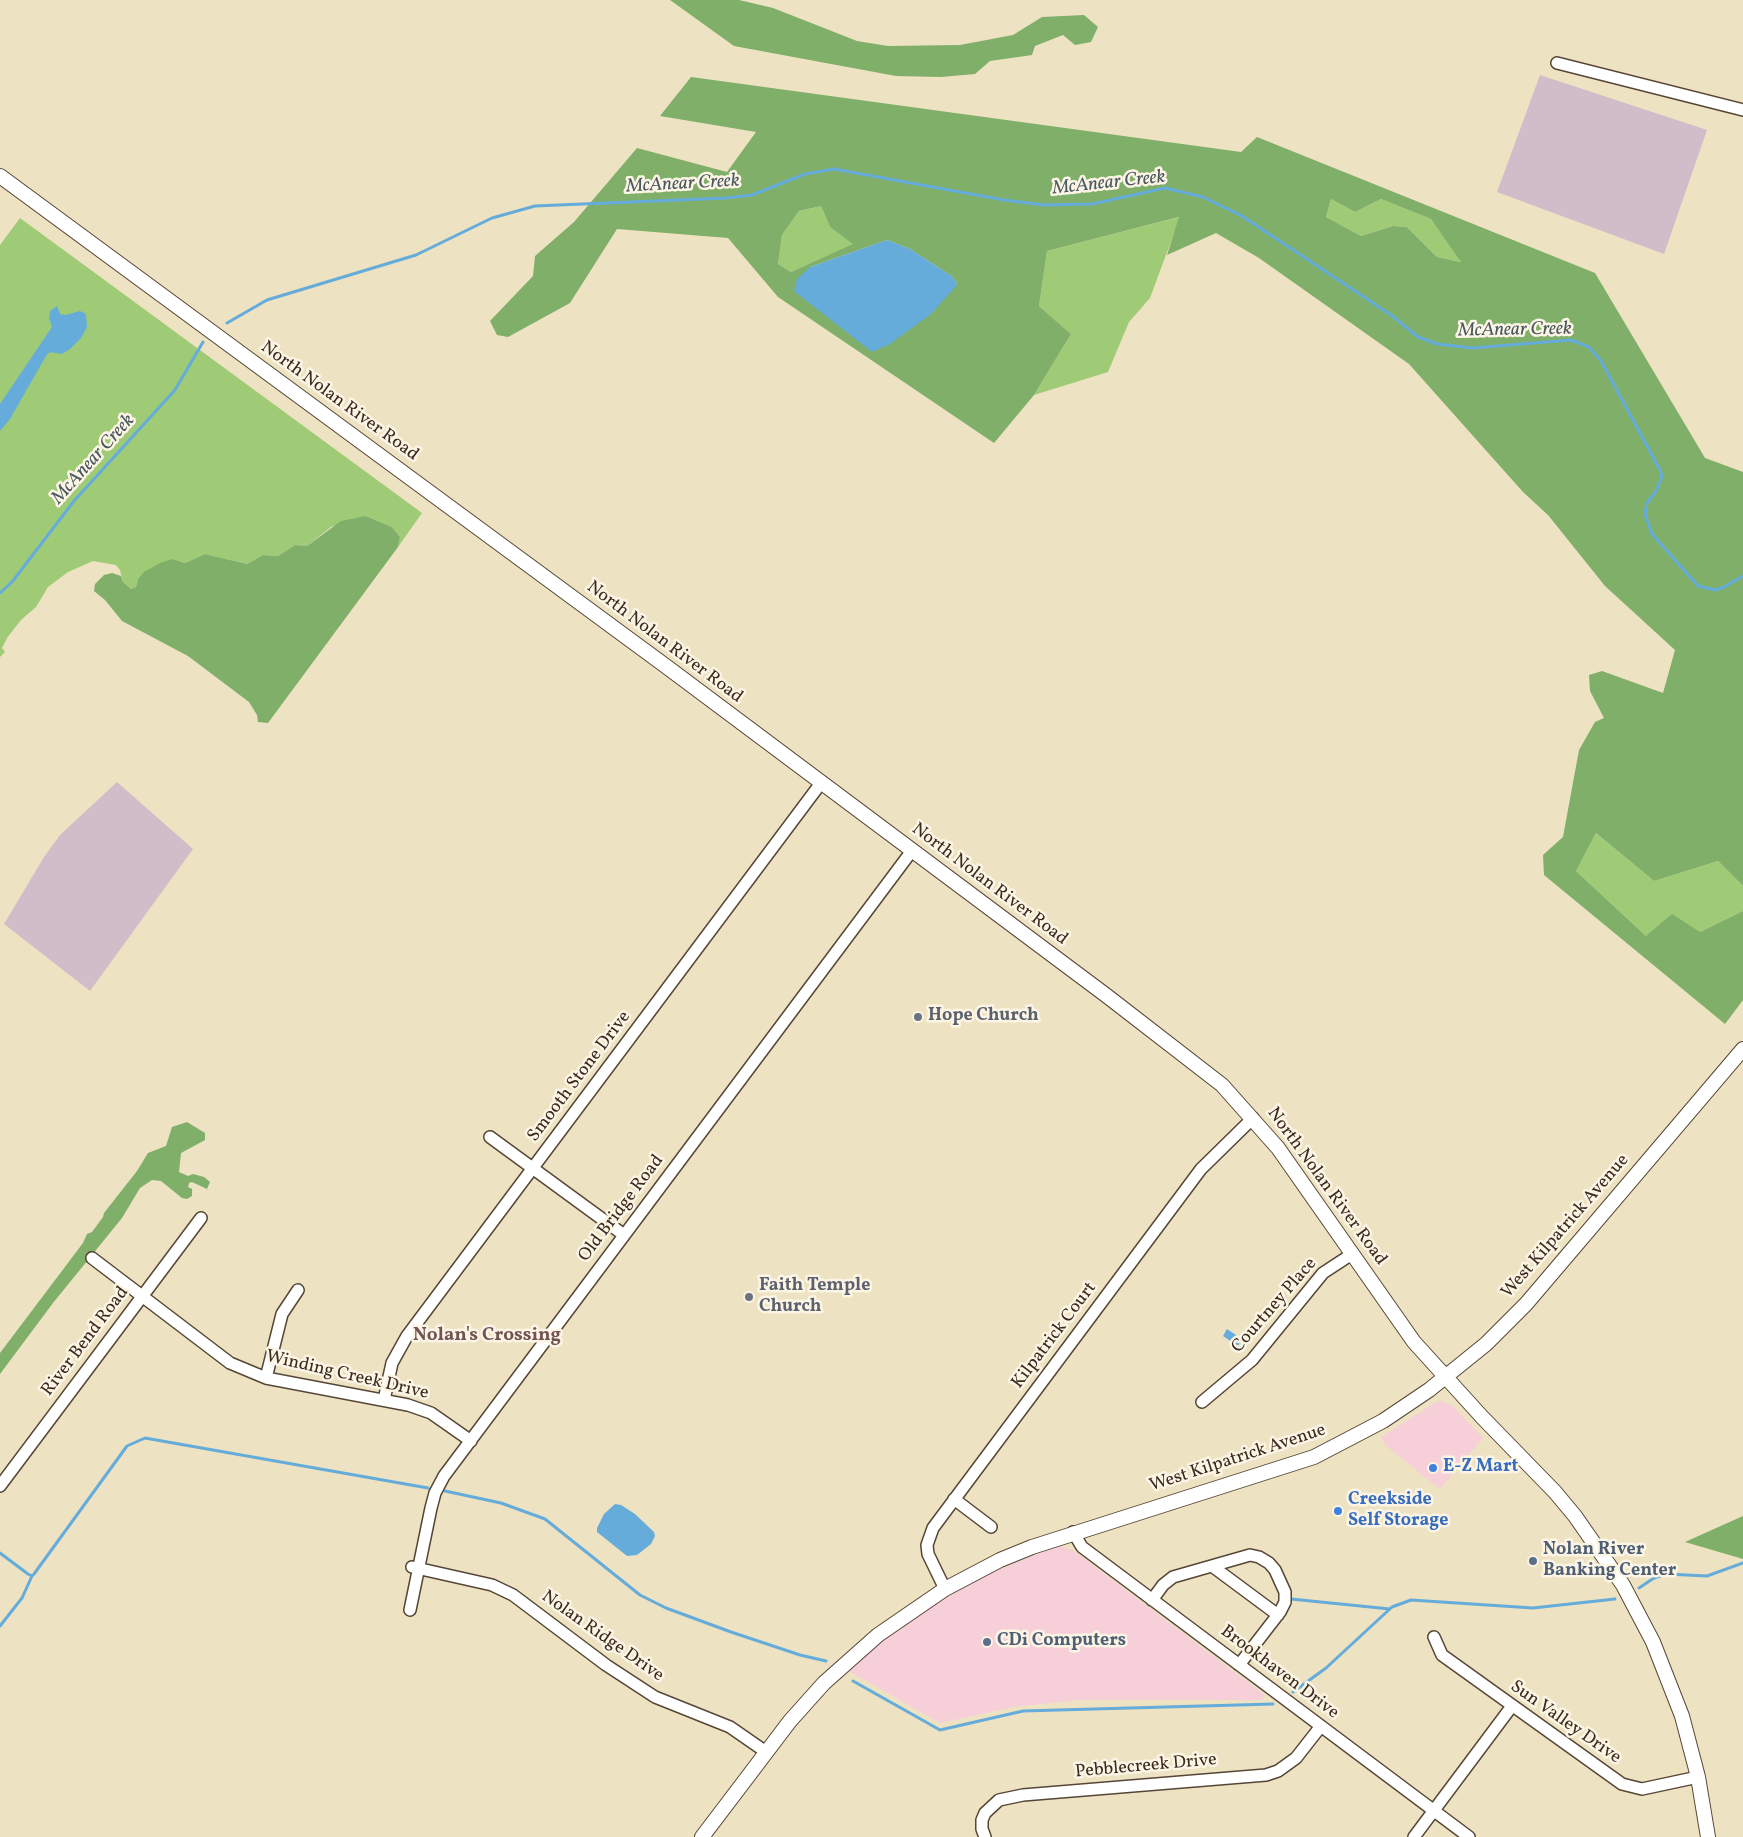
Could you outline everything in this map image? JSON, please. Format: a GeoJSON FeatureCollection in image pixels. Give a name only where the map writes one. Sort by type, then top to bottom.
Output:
{"type":"FeatureCollection","features":[{"type":"Feature","properties":{"kind":"main road","name":"North Nolan River Road"},"geometry":{"type":"LineString","coordinates":[[0,176],[821,783],[1222,1085],[1278,1148],[1399,1323],[1445,1377],[1555,1492],[1575,1516],[1626,1590],[1667,1675],[1682,1716],[1698,1777],[1708,1837]]}},
{"type":"Feature","properties":{"kind":"main road","name":"West Kilpatrick Avenue"},"geometry":{"type":"LineString","coordinates":[[702,1837],[766,1752],[802,1708],[837,1671],[878,1635],[945,1589],[1000,1560],[1073,1532],[1316,1456],[1383,1421],[1445,1377],[1486,1344],[1526,1304],[1743,1049]]}},
{"type":"Feature","properties":{"kind":"street"},"geometry":{"type":"LineString","coordinates":[[1557,63],[1743,110]]}},
{"type":"Feature","properties":{"kind":"street","name":"Smooth Stone Drive"},"geometry":{"type":"LineString","coordinates":[[384,1400],[392,1363],[407,1336],[821,783]]}},
{"type":"Feature","properties":{"kind":"street","name":"Old Bridge Road"},"geometry":{"type":"LineString","coordinates":[[410,1610],[415,1568],[438,1486],[911,852]]}},
{"type":"Feature","properties":{"kind":"street","name":"Kilpatrick Court"},"geometry":{"type":"LineString","coordinates":[[945,1589],[932,1566],[926,1545],[933,1528],[1201,1169],[1253,1118]]}},
{"type":"Feature","properties":{"kind":"street"},"geometry":{"type":"LineString","coordinates":[[490,1137],[624,1235]]}},
{"type":"Feature","properties":{"kind":"street","name":"River Bend Road"},"geometry":{"type":"LineString","coordinates":[[0,1486],[201,1218]]}},
{"type":"Feature","properties":{"kind":"street","name":"Courtney Place"},"geometry":{"type":"LineString","coordinates":[[1202,1402],[1252,1360],[1323,1273],[1352,1254]]}},
{"type":"Feature","properties":{"kind":"street","name":"Winding Creek Drive"},"geometry":{"type":"LineString","coordinates":[[92,1258],[230,1363],[266,1378],[384,1400],[431,1413],[471,1441]]}},
{"type":"Feature","properties":{"kind":"street"},"geometry":{"type":"LineString","coordinates":[[266,1378],[282,1314],[298,1290]]}},
{"type":"Feature","properties":{"kind":"street"},"geometry":{"type":"LineString","coordinates":[[954,1499],[991,1527]]}},
{"type":"Feature","properties":{"kind":"street","name":"Brookhaven Drive"},"geometry":{"type":"LineString","coordinates":[[1073,1532],[1082,1547],[1469,1837]]}},
{"type":"Feature","properties":{"kind":"street"},"geometry":{"type":"LineString","coordinates":[[1152,1600],[1163,1585],[1173,1577],[1250,1555],[1259,1557],[1268,1563],[1275,1570],[1285,1592],[1285,1602],[1278,1615],[1239,1665]]}},
{"type":"Feature","properties":{"kind":"street"},"geometry":{"type":"LineString","coordinates":[[1212,1566],[1278,1615]]}},
{"type":"Feature","properties":{"kind":"street","name":"Nolan Ridge Drive"},"geometry":{"type":"LineString","coordinates":[[415,1568],[492,1585],[513,1595],[606,1665],[655,1697],[730,1727],[766,1752]]}},
{"type":"Feature","properties":{"kind":"street","name":"Sun Valley Drive"},"geometry":{"type":"LineString","coordinates":[[1434,1637],[1442,1655],[1604,1774],[1632,1788],[1642,1789],[1698,1777]]}},
{"type":"Feature","properties":{"kind":"street"},"geometry":{"type":"LineString","coordinates":[[1414,1837],[1512,1706]]}},
{"type":"Feature","properties":{"kind":"street","name":"Pebblecreek Drive"},"geometry":{"type":"LineString","coordinates":[[986,1837],[982,1829],[982,1820],[999,1800],[1023,1795],[1266,1774],[1278,1771],[1296,1758],[1321,1726]]}},
{"type":"Feature","properties":{"kind":"shaded area"},"geometry":{"type":"Polygon","coordinates":[[[1540,75],[1707,130],[1664,254],[1497,192],[1540,75]]]}},
{"type":"Feature","properties":{"kind":"shaded area"},"geometry":{"type":"Polygon","coordinates":[[[117,782],[193,849],[90,991],[4,924],[44,857],[60,835],[117,782]]]}},
{"type":"Feature","properties":{"kind":"shaded area"},"geometry":{"type":"Polygon","coordinates":[[[1442,1401],[1452,1405],[1483,1438],[1440,1489],[1385,1445],[1381,1437],[1436,1402],[1442,1401]]]}},
{"type":"Feature","properties":{"kind":"shaded area"},"geometry":{"type":"Polygon","coordinates":[[[1059,1545],[1074,1551],[1265,1695],[1262,1700],[1079,1700],[1013,1707],[940,1723],[847,1670],[899,1628],[965,1586],[1059,1545]]]}},
{"type":"Feature","properties":{"kind":"green space"},"geometry":{"type":"Polygon","coordinates":[[[670,0],[739,0],[773,8],[857,41],[888,46],[960,45],[1013,35],[1042,17],[1084,15],[1098,27],[1091,42],[1075,45],[1063,35],[1035,46],[1032,55],[990,61],[975,74],[941,77],[896,76],[734,46],[670,0]]]}},
{"type":"Feature","properties":{"kind":"green space"},"geometry":{"type":"Polygon","coordinates":[[[691,77],[1241,152],[1257,137],[1595,273],[1705,458],[1743,472],[1743,886],[1718,861],[1654,881],[1596,833],[1576,871],[1646,936],[1672,914],[1700,932],[1743,911],[1743,1000],[1725,1024],[1544,875],[1543,855],[1563,837],[1579,750],[1595,722],[1604,718],[1590,691],[1589,675],[1602,671],[1663,693],[1675,650],[1605,586],[1548,515],[1523,492],[1409,364],[1259,258],[1216,233],[1167,255],[1179,217],[1047,251],[1039,306],[1071,334],[1034,395],[994,443],[778,297],[728,238],[617,229],[570,303],[508,337],[497,335],[490,321],[533,276],[535,256],[574,222],[637,148],[727,172],[756,132],[660,116],[691,77]],[[1331,199],[1326,217],[1361,236],[1393,226],[1407,227],[1437,257],[1461,262],[1431,219],[1381,199],[1355,212],[1331,199]],[[821,206],[799,211],[782,235],[778,264],[791,272],[853,244],[830,227],[821,206]],[[887,240],[810,267],[957,285],[953,277],[910,249],[887,240]]]}},
{"type":"Feature","properties":{"kind":"green space"},"geometry":{"type":"Polygon","coordinates":[[[1331,199],[1355,212],[1381,199],[1431,219],[1462,262],[1437,257],[1407,227],[1393,226],[1361,236],[1326,217],[1331,199]]]}},
{"type":"Feature","properties":{"kind":"green space"},"geometry":{"type":"Polygon","coordinates":[[[821,206],[830,227],[854,244],[791,272],[778,264],[782,235],[799,211],[821,206]]]}},
{"type":"Feature","properties":{"kind":"green space"},"geometry":{"type":"Polygon","coordinates":[[[1180,217],[1150,298],[1129,322],[1108,372],[1034,395],[1071,334],[1039,306],[1047,251],[1180,217]]]}},
{"type":"Feature","properties":{"kind":"green space"},"geometry":{"type":"Polygon","coordinates":[[[20,218],[422,513],[398,547],[400,537],[392,527],[366,516],[331,527],[307,546],[295,545],[278,556],[263,555],[247,564],[205,554],[185,563],[173,559],[138,579],[136,587],[131,589],[123,582],[120,570],[116,565],[93,561],[68,572],[48,587],[36,607],[21,620],[7,638],[2,648],[5,652],[0,657],[0,245],[20,218]]]}},
{"type":"Feature","properties":{"kind":"green space"},"geometry":{"type":"Polygon","coordinates":[[[366,516],[392,527],[400,537],[398,547],[268,723],[258,722],[257,715],[249,702],[188,656],[122,621],[105,600],[94,591],[95,584],[104,575],[112,573],[121,576],[123,582],[131,589],[136,587],[138,579],[144,572],[160,563],[173,559],[185,563],[205,554],[247,564],[263,555],[278,556],[295,545],[307,546],[341,521],[366,516]]]}},
{"type":"Feature","properties":{"kind":"green space"},"geometry":{"type":"Polygon","coordinates":[[[1596,833],[1654,881],[1718,861],[1743,886],[1743,911],[1700,932],[1646,936],[1576,871],[1596,833]]]}},
{"type":"Feature","properties":{"kind":"green space"},"geometry":{"type":"Polygon","coordinates":[[[187,1122],[205,1133],[205,1140],[181,1153],[179,1172],[188,1176],[193,1174],[204,1177],[210,1182],[207,1189],[192,1182],[189,1183],[188,1187],[192,1189],[192,1196],[187,1199],[182,1198],[161,1181],[152,1180],[140,1188],[122,1218],[53,1303],[0,1374],[0,1353],[83,1243],[87,1234],[92,1232],[148,1153],[166,1146],[172,1127],[187,1122]]]}},
{"type":"Feature","properties":{"kind":"green space"},"geometry":{"type":"Polygon","coordinates":[[[1743,1516],[1743,1559],[1685,1542],[1743,1516]]]}},
{"type":"Feature","properties":{"kind":"water"},"geometry":{"type":"Polygon","coordinates":[[[887,240],[910,249],[953,277],[957,285],[931,314],[890,344],[872,352],[794,291],[797,279],[810,267],[887,240]]]}},
{"type":"Feature","properties":{"kind":"water"},"geometry":{"type":"Polygon","coordinates":[[[57,306],[60,314],[66,315],[80,311],[86,314],[87,327],[81,338],[70,349],[62,354],[50,352],[46,356],[10,419],[0,431],[0,404],[52,327],[49,318],[50,311],[57,306]]]}},
{"type":"Feature","properties":{"kind":"water"},"geometry":{"type":"Polygon","coordinates":[[[1227,1329],[1242,1339],[1238,1346],[1223,1336],[1227,1329]]]}},
{"type":"Feature","properties":{"kind":"water"},"geometry":{"type":"Polygon","coordinates":[[[615,1504],[621,1505],[635,1514],[654,1532],[655,1536],[651,1544],[637,1555],[627,1556],[597,1532],[604,1514],[615,1504]]]}},
{"type":"Feature","properties":{"kind":"waterway","name":"McAnear Creek"},"geometry":{"type":"LineString","coordinates":[[227,323],[267,300],[416,255],[492,218],[535,206],[726,198],[752,195],[805,174],[834,169],[1004,200],[1044,205],[1092,204],[1165,188],[1203,197],[1242,216],[1391,315],[1418,337],[1437,344],[1472,348],[1571,340],[1589,347],[1601,361],[1660,470],[1662,477],[1656,491],[1647,503],[1645,514],[1652,534],[1698,586],[1715,590],[1743,576]]}},
{"type":"Feature","properties":{"kind":"waterway","name":"McAnear Creek"},"geometry":{"type":"LineString","coordinates":[[0,593],[12,582],[74,501],[175,390],[203,342]]}},
{"type":"Feature","properties":{"kind":"waterway"},"geometry":{"type":"LineString","coordinates":[[0,1553],[32,1576],[127,1446],[145,1438],[428,1488]]}},
{"type":"Feature","properties":{"kind":"waterway"},"geometry":{"type":"LineString","coordinates":[[445,1491],[501,1503],[545,1519],[640,1595],[666,1608],[800,1655],[826,1661]]}},
{"type":"Feature","properties":{"kind":"waterway"},"geometry":{"type":"LineString","coordinates":[[1639,1588],[1654,1578],[1666,1574],[1707,1576],[1743,1563]]}},
{"type":"Feature","properties":{"kind":"waterway"},"geometry":{"type":"LineString","coordinates":[[0,1626],[22,1598],[32,1576]]}},
{"type":"Feature","properties":{"kind":"waterway"},"geometry":{"type":"LineString","coordinates":[[1291,1599],[1390,1609]]}},
{"type":"Feature","properties":{"kind":"waterway"},"geometry":{"type":"LineString","coordinates":[[1293,1692],[1326,1668],[1392,1607],[1411,1600],[1533,1608],[1615,1599]]}},
{"type":"Feature","properties":{"kind":"waterway"},"geometry":{"type":"LineString","coordinates":[[853,1681],[940,1730],[1023,1711],[1273,1704]]}},
{"type":"Feature","properties":{"kind":"place","name":"Hope Church"},"geometry":{"type":"Point","coordinates":[918,1017]}},
{"type":"Feature","properties":{"kind":"place","name":"Faith Temple Church"},"geometry":{"type":"Point","coordinates":[749,1297]}},
{"type":"Feature","properties":{"kind":"place","name":"E-Z Mart"},"geometry":{"type":"Point","coordinates":[1433,1468]}},
{"type":"Feature","properties":{"kind":"place","name":"Creekside Self Storage"},"geometry":{"type":"Point","coordinates":[1338,1511]}},
{"type":"Feature","properties":{"kind":"place","name":"Nolan River Banking Center"},"geometry":{"type":"Point","coordinates":[1533,1561]}},
{"type":"Feature","properties":{"kind":"place","name":"CDi Computers"},"geometry":{"type":"Point","coordinates":[987,1642]}},
{"type":"Feature","properties":{"kind":"district","name":"Nolan's Crossing"},"geometry":{"type":"Point","coordinates":[487,1337]}}]}
